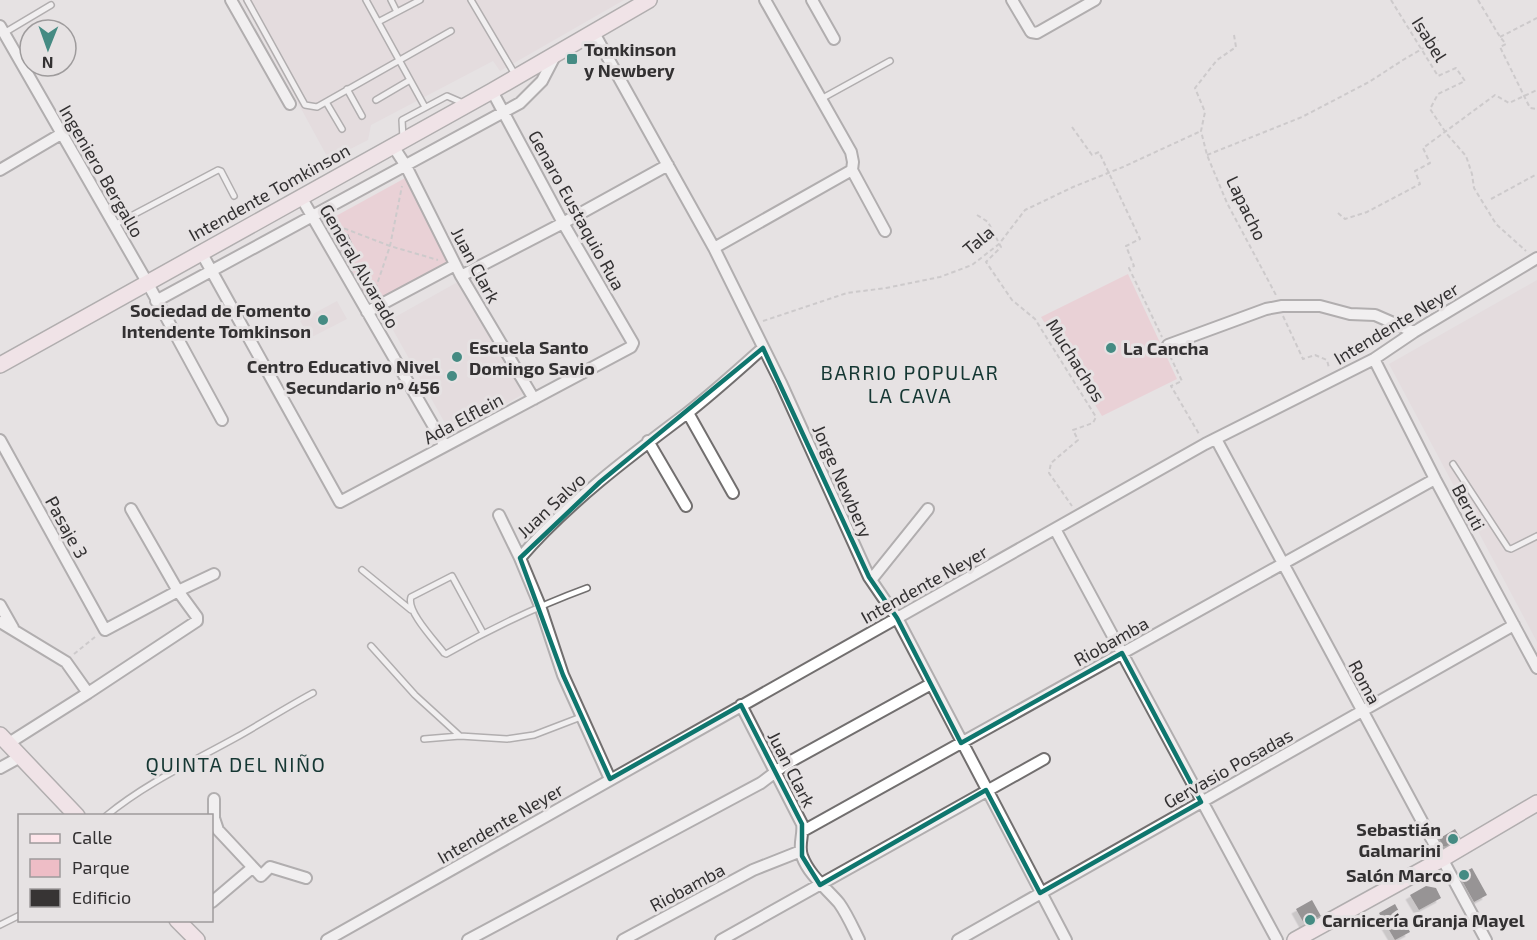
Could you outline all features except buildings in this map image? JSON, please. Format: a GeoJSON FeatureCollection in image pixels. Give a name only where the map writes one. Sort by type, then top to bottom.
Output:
{"type":"FeatureCollection","features":[{"type":"Feature","properties":{"kind":"street"},"geometry":{"type":"LineString","coordinates":[[231,0],[290,104]]}},
{"type":"Feature","properties":{"kind":"street","name":"Intendente Tomkinson"},"geometry":{"type":"LineString","coordinates":[[0,365],[492,91],[649,0]]}},
{"type":"Feature","properties":{"kind":"street"},"geometry":{"type":"LineString","coordinates":[[765,0],[851,153],[852,170],[885,231]]}},
{"type":"Feature","properties":{"kind":"street"},"geometry":{"type":"LineString","coordinates":[[812,0],[834,39]]}},
{"type":"Feature","properties":{"kind":"street"},"geometry":{"type":"LineString","coordinates":[[1012,0],[1031,32],[1037,33],[1095,0]]}},
{"type":"Feature","properties":{"kind":"street","name":"Ingeniero Bergallo"},"geometry":{"type":"LineString","coordinates":[[2,29],[147,282],[222,420]]}},
{"type":"Feature","properties":{"kind":"street","name":"Jorge Newbery"},"geometry":{"type":"LineString","coordinates":[[594,33],[714,248],[781,383],[871,580],[897,618],[961,744],[1066,940]]}},
{"type":"Feature","properties":{"kind":"street"},"geometry":{"type":"LineString","coordinates":[[156,301],[520,103],[542,81],[557,53]]}},
{"type":"Feature","properties":{"kind":"street","name":"Genaro Eustaquio Rua"},"geometry":{"type":"LineString","coordinates":[[492,91],[563,223],[633,345]]}},
{"type":"Feature","properties":{"kind":"street"},"geometry":{"type":"LineString","coordinates":[[0,170],[61,134]]}},
{"type":"Feature","properties":{"kind":"street","name":"Juan Clark"},"geometry":{"type":"LineString","coordinates":[[398,143],[406,166],[455,265],[534,399]]}},
{"type":"Feature","properties":{"kind":"street"},"geometry":{"type":"LineString","coordinates":[[461,276],[668,165]]}},
{"type":"Feature","properties":{"kind":"street"},"geometry":{"type":"LineString","coordinates":[[714,248],[852,170]]}},
{"type":"Feature","properties":{"kind":"street","name":"General Alvarado"},"geometry":{"type":"LineString","coordinates":[[301,196],[445,446]]}},
{"type":"Feature","properties":{"kind":"street"},"geometry":{"type":"LineString","coordinates":[[201,252],[212,270]]}},
{"type":"Feature","properties":{"kind":"street","name":"Intendente Neyer"},"geometry":{"type":"LineString","coordinates":[[327,940],[347,935],[610,779],[1205,444],[1374,360],[1414,332],[1536,258]]}},
{"type":"Feature","properties":{"kind":"street"},"geometry":{"type":"LineString","coordinates":[[367,312],[455,265]]}},
{"type":"Feature","properties":{"kind":"street","name":"Ada Elflein"},"geometry":{"type":"LineString","coordinates":[[212,270],[340,502],[633,345]]}},
{"type":"Feature","properties":{"kind":"street"},"geometry":{"type":"LineString","coordinates":[[1166,345],[1266,309],[1282,306],[1320,306],[1350,314],[1375,315],[1414,332]]}},
{"type":"Feature","properties":{"kind":"street","name":"Juan Salvo"},"geometry":{"type":"LineString","coordinates":[[610,779],[563,675],[540,606],[520,558],[558,520],[648,441],[688,412],[764,348]]}},
{"type":"Feature","properties":{"kind":"street","name":"Beruti"},"geometry":{"type":"LineString","coordinates":[[1374,360],[1537,668]]}},
{"type":"Feature","properties":{"kind":"street"},"geometry":{"type":"LineString","coordinates":[[688,412],[733,493]]}},
{"type":"Feature","properties":{"kind":"street","name":"Roma"},"geometry":{"type":"LineString","coordinates":[[1216,439],[1486,940]]}},
{"type":"Feature","properties":{"kind":"street","name":"Pasaje 3"},"geometry":{"type":"LineString","coordinates":[[0,440],[105,630]]}},
{"type":"Feature","properties":{"kind":"street"},"geometry":{"type":"LineString","coordinates":[[648,441],[686,506]]}},
{"type":"Feature","properties":{"kind":"street","name":"Riobamba"},"geometry":{"type":"LineString","coordinates":[[803,831],[1435,479]]}},
{"type":"Feature","properties":{"kind":"street"},"geometry":{"type":"LineString","coordinates":[[75,814],[5,739],[88,693],[196,624],[197,617],[178,591],[131,509]]}},
{"type":"Feature","properties":{"kind":"street"},"geometry":{"type":"LineString","coordinates":[[871,580],[928,509]]}},
{"type":"Feature","properties":{"kind":"street"},"geometry":{"type":"LineString","coordinates":[[499,515],[520,558]]}},
{"type":"Feature","properties":{"kind":"street"},"geometry":{"type":"LineString","coordinates":[[1055,529],[1277,940]]}},
{"type":"Feature","properties":{"kind":"street"},"geometry":{"type":"LineString","coordinates":[[105,630],[214,574]]}},
{"type":"Feature","properties":{"kind":"street"},"geometry":{"type":"LineString","coordinates":[[0,604],[13,628]]}},
{"type":"Feature","properties":{"kind":"street"},"geometry":{"type":"LineString","coordinates":[[0,622],[66,662],[88,693]]}},
{"type":"Feature","properties":{"kind":"street","name":"Gervasio Posadas"},"geometry":{"type":"LineString","coordinates":[[958,940],[1514,625]]}},
{"type":"Feature","properties":{"kind":"street"},"geometry":{"type":"LineString","coordinates":[[468,940],[761,783],[786,764],[931,684]]}},
{"type":"Feature","properties":{"kind":"street","name":"Juan Clark"},"geometry":{"type":"LineString","coordinates":[[741,705],[802,824],[801,851]]}},
{"type":"Feature","properties":{"kind":"street"},"geometry":{"type":"LineString","coordinates":[[0,768],[21,756]]}},
{"type":"Feature","properties":{"kind":"street"},"geometry":{"type":"LineString","coordinates":[[721,940],[1044,759]]}},
{"type":"Feature","properties":{"kind":"street"},"geometry":{"type":"LineString","coordinates":[[214,799],[214,818],[218,830],[261,876],[270,867],[306,878]]}},
{"type":"Feature","properties":{"kind":"street"},"geometry":{"type":"LineString","coordinates":[[1295,940],[1442,859],[1537,803]]}},
{"type":"Feature","properties":{"kind":"street"},"geometry":{"type":"LineString","coordinates":[[801,851],[820,885],[838,903],[859,940]]}},
{"type":"Feature","properties":{"kind":"street","name":"Riobamba"},"geometry":{"type":"LineString","coordinates":[[623,940],[753,870],[801,851]]}},
{"type":"Feature","properties":{"kind":"street"},"geometry":{"type":"LineString","coordinates":[[213,901],[252,868]]}},
{"type":"Feature","properties":{"kind":"street"},"geometry":{"type":"LineString","coordinates":[[184,923],[197,940]]}},
{"type":"Feature","properties":{"kind":"lane"},"geometry":{"type":"LineString","coordinates":[[247,0],[305,105],[317,107],[451,31]]}},
{"type":"Feature","properties":{"kind":"lane"},"geometry":{"type":"LineString","coordinates":[[366,0],[425,107]]}},
{"type":"Feature","properties":{"kind":"lane"},"geometry":{"type":"LineString","coordinates":[[390,0],[397,12]]}},
{"type":"Feature","properties":{"kind":"lane"},"geometry":{"type":"LineString","coordinates":[[378,22],[419,0]]}},
{"type":"Feature","properties":{"kind":"lane"},"geometry":{"type":"LineString","coordinates":[[471,0],[516,76]]}},
{"type":"Feature","properties":{"kind":"lane"},"geometry":{"type":"LineString","coordinates":[[2,29],[51,5]]}},
{"type":"Feature","properties":{"kind":"lane"},"geometry":{"type":"LineString","coordinates":[[821,99],[890,61]]}},
{"type":"Feature","properties":{"kind":"lane"},"geometry":{"type":"LineString","coordinates":[[376,100],[410,80]]}},
{"type":"Feature","properties":{"kind":"lane"},"geometry":{"type":"LineString","coordinates":[[347,89],[362,116]]}},
{"type":"Feature","properties":{"kind":"lane"},"geometry":{"type":"LineString","coordinates":[[398,143],[402,120],[425,107],[447,96],[467,105]]}},
{"type":"Feature","properties":{"kind":"lane"},"geometry":{"type":"LineString","coordinates":[[326,102],[342,129]]}},
{"type":"Feature","properties":{"kind":"lane"},"geometry":{"type":"LineString","coordinates":[[114,225],[218,170],[221,171],[234,196]]}},
{"type":"Feature","properties":{"kind":"lane"},"geometry":{"type":"LineString","coordinates":[[1453,464],[1508,548],[1511,549],[1537,536]]}},
{"type":"Feature","properties":{"kind":"lane"},"geometry":{"type":"LineString","coordinates":[[362,570],[412,611],[444,653],[540,606],[587,588]]}},
{"type":"Feature","properties":{"kind":"lane"},"geometry":{"type":"LineString","coordinates":[[412,611],[411,597],[452,576],[483,633]]}},
{"type":"Feature","properties":{"kind":"lane"},"geometry":{"type":"LineString","coordinates":[[371,646],[415,695],[460,736]]}},
{"type":"Feature","properties":{"kind":"lane"},"geometry":{"type":"LineString","coordinates":[[108,814],[130,796],[175,769],[313,693]]}},
{"type":"Feature","properties":{"kind":"lane"},"geometry":{"type":"LineString","coordinates":[[424,739],[460,736],[507,739],[534,735],[581,717]]}},
{"type":"Feature","properties":{"kind":"lane"},"geometry":{"type":"LineString","coordinates":[[0,925],[18,916]]}},
{"type":"Feature","properties":{"kind":"path","name":"Isabel"},"geometry":{"type":"LineString","coordinates":[[1391,0],[1438,76],[1456,68],[1465,81],[1438,94],[1430,109],[1446,133],[1466,156],[1474,188],[1496,224],[1536,258]]}},
{"type":"Feature","properties":{"kind":"path"},"geometry":{"type":"LineString","coordinates":[[1478,0],[1506,44],[1500,47],[1530,108],[1537,109]]}},
{"type":"Feature","properties":{"kind":"path"},"geometry":{"type":"LineString","coordinates":[[1500,37],[1537,18]]}},
{"type":"Feature","properties":{"kind":"path","name":"Lapacho"},"geometry":{"type":"LineString","coordinates":[[1234,35],[1236,47],[1217,60],[1194,88],[1204,112],[1200,131],[1207,155],[1227,203],[1282,306],[1282,314],[1303,359],[1315,355],[1327,360],[1333,380]]}},
{"type":"Feature","properties":{"kind":"path"},"geometry":{"type":"LineString","coordinates":[[1207,155],[1302,117],[1369,82],[1439,39]]}},
{"type":"Feature","properties":{"kind":"path"},"geometry":{"type":"LineString","coordinates":[[1338,213],[1345,219],[1367,212],[1420,184],[1415,171],[1430,163],[1423,148],[1495,95],[1509,103],[1537,90]]}},
{"type":"Feature","properties":{"kind":"path"},"geometry":{"type":"LineString","coordinates":[[1072,127],[1092,155],[1099,152],[1140,239],[1126,246],[1134,266],[1129,268],[1182,381],[1171,386],[1205,444]]}},
{"type":"Feature","properties":{"kind":"path","name":"Tala"},"geometry":{"type":"LineString","coordinates":[[752,324],[847,293],[940,277],[972,265],[999,244],[1025,210],[1200,131]]}},
{"type":"Feature","properties":{"kind":"path"},"geometry":{"type":"LineString","coordinates":[[367,312],[390,246],[406,166]]}},
{"type":"Feature","properties":{"kind":"path"},"geometry":{"type":"LineString","coordinates":[[1491,199],[1537,174]]}},
{"type":"Feature","properties":{"kind":"path"},"geometry":{"type":"LineString","coordinates":[[977,215],[988,222],[999,244]]}},
{"type":"Feature","properties":{"kind":"path"},"geometry":{"type":"LineString","coordinates":[[313,217],[390,246],[455,265]]}},
{"type":"Feature","properties":{"kind":"path","name":"Muchachos"},"geometry":{"type":"LineString","coordinates":[[999,244],[1001,247],[986,262],[1012,300],[1035,319],[1096,417],[1093,423],[1073,430],[1078,440],[1051,463],[1049,473],[1079,516]]}},
{"type":"Feature","properties":{"kind":"path"},"geometry":{"type":"LineString","coordinates":[[66,662],[105,630]]}},
{"type":"Feature","properties":{"kind":"highlighted area"},"geometry":{"type":"Polygon","coordinates":[[[763,348],[869,577],[897,618],[961,743],[1122,653],[1201,802],[1040,893],[986,790],[820,885],[802,856],[802,824],[741,705],[610,779],[563,675],[520,558],[600,482],[763,348]]]}},
{"type":"Feature","properties":{"kind":"shaded area"},"geometry":{"type":"Polygon","coordinates":[[[242,0],[624,0],[500,71],[493,61],[371,125],[368,140],[329,160],[242,0]]]}},
{"type":"Feature","properties":{"kind":"shaded area","name":"Escuela Santo Domingo Savio"},"geometry":{"type":"Polygon","coordinates":[[[463,279],[527,392],[451,434],[388,321],[463,279]]]}},
{"type":"Feature","properties":{"kind":"shaded area"},"geometry":{"type":"Polygon","coordinates":[[[1537,280],[1537,642],[1389,364],[1537,280]]]}},
{"type":"Feature","properties":{"kind":"shaded area","name":"Sociedad de Fomento Intendente Tomkinson"},"geometry":{"type":"Polygon","coordinates":[[[337,301],[347,319],[310,338],[300,321],[337,301]]]}},
{"type":"Feature","properties":{"kind":"green space"},"geometry":{"type":"Polygon","coordinates":[[[407,177],[458,269],[376,314],[325,222],[407,177]]]}},
{"type":"Feature","properties":{"kind":"green space","name":"La Cancha"},"geometry":{"type":"Polygon","coordinates":[[[1128,274],[1177,379],[1102,416],[1041,317],[1128,274]]]}},
{"type":"Feature","properties":{"kind":"place","name":"Tomkinson y Newbery"},"geometry":{"type":"Point","coordinates":[572,59]}},
{"type":"Feature","properties":{"kind":"place","name":"Sociedad de Fomento Intendente Tomkinson"},"geometry":{"type":"Point","coordinates":[323,320]}},
{"type":"Feature","properties":{"kind":"place","name":"La Cancha"},"geometry":{"type":"Point","coordinates":[1111,348]}},
{"type":"Feature","properties":{"kind":"place","name":"Escuela Santo Domingo Savio"},"geometry":{"type":"Point","coordinates":[457,357]}},
{"type":"Feature","properties":{"kind":"place","name":"Centro Educativo Nivel Secundario nº 456"},"geometry":{"type":"Point","coordinates":[452,376]}},
{"type":"Feature","properties":{"kind":"place","name":"Sebastián Galmarini"},"geometry":{"type":"Point","coordinates":[1453,839]}},
{"type":"Feature","properties":{"kind":"place","name":"Salón Marco"},"geometry":{"type":"Point","coordinates":[1464,875]}},
{"type":"Feature","properties":{"kind":"place","name":"Carnicería Granja Mayel"},"geometry":{"type":"Point","coordinates":[1310,920]}},
{"type":"Feature","properties":{"kind":"district","name":"BARRIO POPULAR LA CAVA"},"geometry":{"type":"Point","coordinates":[910,384]}},
{"type":"Feature","properties":{"kind":"district","name":"QUINTA DEL NIÑO"},"geometry":{"type":"Point","coordinates":[236,764]}}]}
